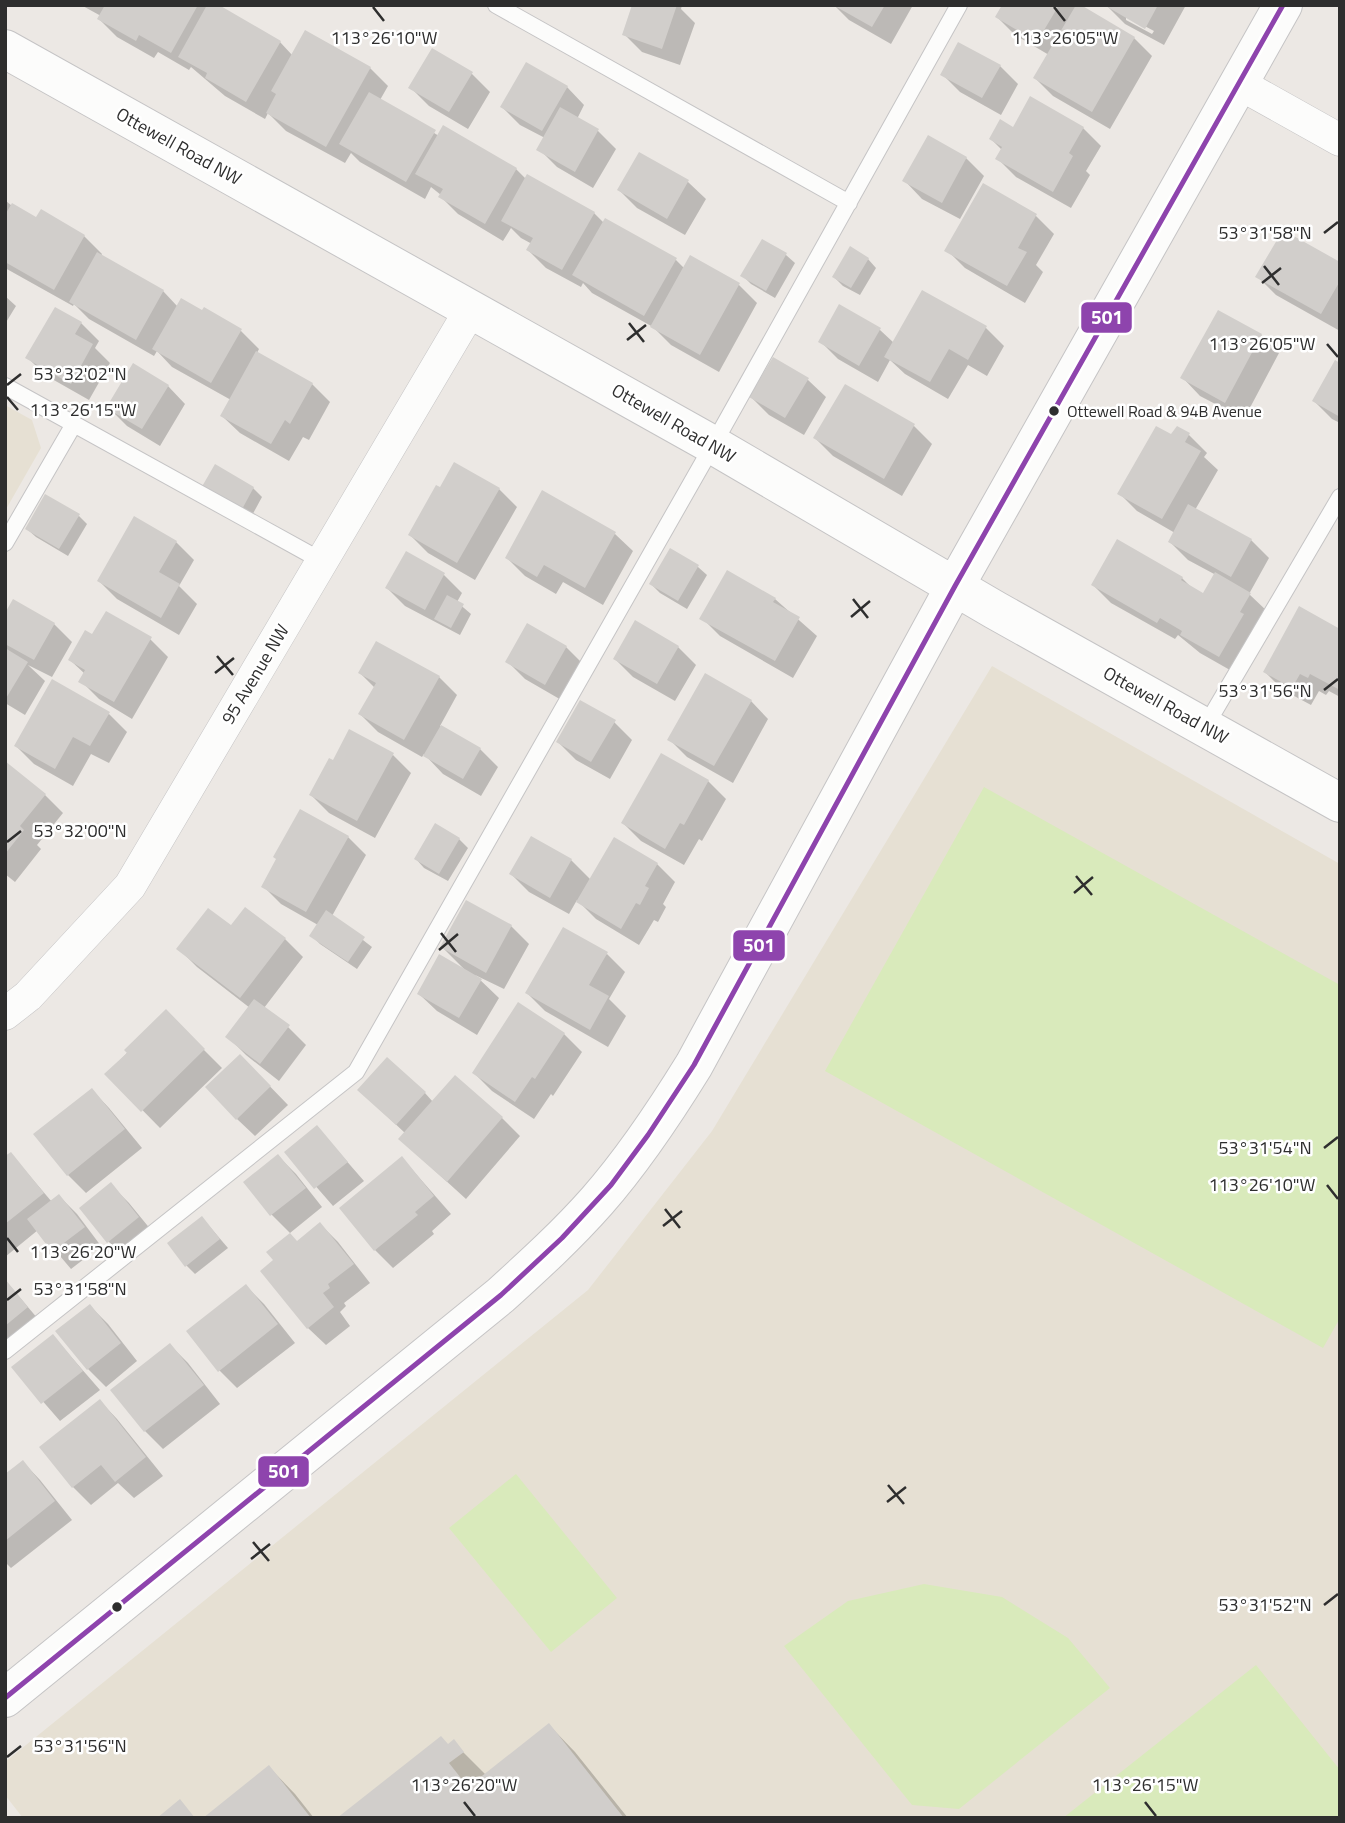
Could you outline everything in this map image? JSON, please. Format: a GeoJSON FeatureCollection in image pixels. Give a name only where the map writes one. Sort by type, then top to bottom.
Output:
{"type":"FeatureCollection","features":[{"type":"Feature","properties":{"kind":"street"},"geometry":{"type":"LineString","coordinates":[[5,1698],[501,1295],[553,1248],[598,1199],[668,1107],[694,1065],[955,586],[1283,5]]}},
{"type":"Feature","properties":{"kind":"street","name":"Ottewell Road NW"},"geometry":{"type":"LineString","coordinates":[[5,49],[713,445],[955,586],[1340,803]]}},
{"type":"Feature","properties":{"kind":"street"},"geometry":{"type":"LineString","coordinates":[[1238,83],[1340,140]]}},
{"type":"Feature","properties":{"kind":"street","name":"95 Avenue NW"},"geometry":{"type":"LineString","coordinates":[[5,1014],[28,996],[130,886],[471,309]]}},
{"type":"Feature","properties":{"kind":"lane"},"geometry":{"type":"LineString","coordinates":[[496,5],[849,203]]}},
{"type":"Feature","properties":{"kind":"lane"},"geometry":{"type":"LineString","coordinates":[[5,1351],[355,1072],[713,445],[959,5]]}},
{"type":"Feature","properties":{"kind":"lane"},"geometry":{"type":"LineString","coordinates":[[5,386],[321,561]]}},
{"type":"Feature","properties":{"kind":"lane"},"geometry":{"type":"LineString","coordinates":[[5,543],[74,424]]}},
{"type":"Feature","properties":{"kind":"lane"},"geometry":{"type":"LineString","coordinates":[[1205,727],[1340,497]]}},
{"type":"Feature","properties":{"kind":"shaded area"},"geometry":{"type":"Polygon","coordinates":[[[5,405],[32,420],[41,448],[5,511],[5,405]]]}},
{"type":"Feature","properties":{"kind":"shaded area"},"geometry":{"type":"Polygon","coordinates":[[[992,666],[1340,864],[1340,1818],[23,1818],[5,1795],[5,1762],[588,1290],[712,1131],[992,666]]]}},
{"type":"Feature","properties":{"kind":"green space"},"geometry":{"type":"Polygon","coordinates":[[[984,787],[1340,985],[1340,1318],[1323,1348],[825,1071],[984,787]]]}},
{"type":"Feature","properties":{"kind":"green space"},"geometry":{"type":"Polygon","coordinates":[[[516,1474],[617,1598],[551,1652],[449,1528],[516,1474]]]}},
{"type":"Feature","properties":{"kind":"green space"},"geometry":{"type":"Polygon","coordinates":[[[924,1584],[1002,1597],[1068,1638],[1110,1688],[959,1809],[912,1805],[784,1646],[848,1601],[924,1584]]]}},
{"type":"Feature","properties":{"kind":"green space"},"geometry":{"type":"Polygon","coordinates":[[[1256,1665],[1340,1770],[1340,1818],[1063,1818],[1256,1665]]]}},
{"type":"Feature","properties":{"kind":"building"},"geometry":{"type":"Polygon","coordinates":[[[105,5],[198,5],[171,53],[139,35],[136,41],[97,19],[105,5]]]}},
{"type":"Feature","properties":{"kind":"building"},"geometry":{"type":"Polygon","coordinates":[[[207,5],[219,5],[281,41],[246,102],[205,78],[207,73],[178,57],[207,5]]]}},
{"type":"Feature","properties":{"kind":"building"},"geometry":{"type":"Polygon","coordinates":[[[632,5],[677,5],[662,49],[622,35],[632,5]]]}},
{"type":"Feature","properties":{"kind":"building"},"geometry":{"type":"Polygon","coordinates":[[[833,5],[885,5],[872,27],[833,5]]]}},
{"type":"Feature","properties":{"kind":"building"},"geometry":{"type":"Polygon","coordinates":[[[1002,5],[1059,5],[1037,42],[995,17],[1002,5]]]}},
{"type":"Feature","properties":{"kind":"building"},"geometry":{"type":"Polygon","coordinates":[[[1076,5],[1081,5],[1135,37],[1092,112],[1033,78],[1076,5]]]}},
{"type":"Feature","properties":{"kind":"building"},"geometry":{"type":"Polygon","coordinates":[[[1104,5],[1158,5],[1145,29],[1104,5]]]}},
{"type":"Feature","properties":{"kind":"building"},"geometry":{"type":"Polygon","coordinates":[[[305,30],[371,67],[326,147],[266,113],[276,94],[271,91],[305,30]]]}},
{"type":"Feature","properties":{"kind":"building"},"geometry":{"type":"Polygon","coordinates":[[[958,42],[1001,65],[982,98],[940,75],[958,42]]]}},
{"type":"Feature","properties":{"kind":"building"},"geometry":{"type":"Polygon","coordinates":[[[432,48],[473,72],[449,112],[408,88],[432,48]]]}},
{"type":"Feature","properties":{"kind":"building"},"geometry":{"type":"Polygon","coordinates":[[[526,62],[568,86],[542,131],[500,107],[526,62]]]}},
{"type":"Feature","properties":{"kind":"building"},"geometry":{"type":"Polygon","coordinates":[[[369,92],[436,130],[406,182],[339,144],[369,92]]]}},
{"type":"Feature","properties":{"kind":"building"},"geometry":{"type":"Polygon","coordinates":[[[1030,96],[1084,127],[1069,153],[1073,156],[1053,192],[995,159],[1002,147],[989,139],[1000,119],[1013,127],[1030,96]]]}},
{"type":"Feature","properties":{"kind":"building"},"geometry":{"type":"Polygon","coordinates":[[[560,107],[599,129],[575,172],[536,150],[560,107]]]}},
{"type":"Feature","properties":{"kind":"building"},"geometry":{"type":"Polygon","coordinates":[[[443,125],[517,168],[485,224],[438,197],[443,189],[415,174],[443,125]]]}},
{"type":"Feature","properties":{"kind":"building"},"geometry":{"type":"Polygon","coordinates":[[[928,135],[967,157],[942,203],[902,181],[928,135]]]}},
{"type":"Feature","properties":{"kind":"building"},"geometry":{"type":"Polygon","coordinates":[[[639,152],[689,180],[667,219],[617,190],[639,152]]]}},
{"type":"Feature","properties":{"kind":"building"},"geometry":{"type":"Polygon","coordinates":[[[527,174],[595,212],[562,270],[526,250],[533,238],[501,221],[527,174]]]}},
{"type":"Feature","properties":{"kind":"building"},"geometry":{"type":"Polygon","coordinates":[[[983,183],[1037,214],[1018,248],[1027,252],[1007,286],[944,251],[983,183]]]}},
{"type":"Feature","properties":{"kind":"building"},"geometry":{"type":"Polygon","coordinates":[[[12,203],[36,217],[41,209],[85,235],[54,290],[5,262],[5,215],[12,203]]]}},
{"type":"Feature","properties":{"kind":"building"},"geometry":{"type":"Polygon","coordinates":[[[605,218],[677,258],[644,316],[572,275],[605,218]]]}},
{"type":"Feature","properties":{"kind":"building"},"geometry":{"type":"Polygon","coordinates":[[[1283,230],[1340,262],[1340,281],[1321,314],[1255,277],[1283,230]]]}},
{"type":"Feature","properties":{"kind":"building"},"geometry":{"type":"Polygon","coordinates":[[[762,239],[787,253],[766,291],[740,276],[762,239]]]}},
{"type":"Feature","properties":{"kind":"building"},"geometry":{"type":"Polygon","coordinates":[[[850,246],[869,258],[851,288],[832,277],[850,246]]]}},
{"type":"Feature","properties":{"kind":"building"},"geometry":{"type":"Polygon","coordinates":[[[97,252],[164,290],[136,340],[69,302],[97,252]]]}},
{"type":"Feature","properties":{"kind":"building"},"geometry":{"type":"Polygon","coordinates":[[[690,255],[740,283],[700,355],[650,327],[690,255]]]}},
{"type":"Feature","properties":{"kind":"building"},"geometry":{"type":"Polygon","coordinates":[[[922,290],[987,326],[968,360],[949,349],[930,382],[884,357],[922,290]]]}},
{"type":"Feature","properties":{"kind":"building"},"geometry":{"type":"Polygon","coordinates":[[[181,298],[202,310],[204,307],[242,329],[211,383],[152,349],[181,298]]]}},
{"type":"Feature","properties":{"kind":"building"},"geometry":{"type":"Polygon","coordinates":[[[839,304],[881,328],[859,366],[818,342],[839,304]]]}},
{"type":"Feature","properties":{"kind":"building"},"geometry":{"type":"Polygon","coordinates":[[[55,307],[82,322],[75,334],[93,344],[71,384],[25,358],[55,307]]]}},
{"type":"Feature","properties":{"kind":"building"},"geometry":{"type":"Polygon","coordinates":[[[1218,310],[1262,334],[1225,403],[1180,378],[1218,310]]]}},
{"type":"Feature","properties":{"kind":"building"},"geometry":{"type":"Polygon","coordinates":[[[256,351],[313,383],[290,424],[285,420],[271,444],[220,416],[256,351]]]}},
{"type":"Feature","properties":{"kind":"building"},"geometry":{"type":"Polygon","coordinates":[[[773,357],[809,378],[785,418],[749,397],[773,357]]]}},
{"type":"Feature","properties":{"kind":"building"},"geometry":{"type":"Polygon","coordinates":[[[1335,360],[1340,363],[1340,417],[1312,401],[1335,360]]]}},
{"type":"Feature","properties":{"kind":"building"},"geometry":{"type":"Polygon","coordinates":[[[133,363],[169,385],[142,429],[106,408],[133,363]]]}},
{"type":"Feature","properties":{"kind":"building"},"geometry":{"type":"Polygon","coordinates":[[[845,384],[915,424],[884,479],[813,438],[845,384]]]}},
{"type":"Feature","properties":{"kind":"building"},"geometry":{"type":"Polygon","coordinates":[[[1156,426],[1171,434],[1177,426],[1190,433],[1185,442],[1201,451],[1162,519],[1117,494],[1156,426]]]}},
{"type":"Feature","properties":{"kind":"building"},"geometry":{"type":"Polygon","coordinates":[[[454,462],[500,488],[457,563],[408,535],[436,485],[440,487],[454,462]]]}},
{"type":"Feature","properties":{"kind":"building"},"geometry":{"type":"Polygon","coordinates":[[[215,464],[254,487],[240,513],[200,490],[215,464]]]}},
{"type":"Feature","properties":{"kind":"building"},"geometry":{"type":"Polygon","coordinates":[[[542,490],[616,532],[585,588],[544,565],[537,577],[505,558],[542,490]]]}},
{"type":"Feature","properties":{"kind":"building"},"geometry":{"type":"Polygon","coordinates":[[[45,494],[80,514],[59,549],[25,529],[45,494]]]}},
{"type":"Feature","properties":{"kind":"building"},"geometry":{"type":"Polygon","coordinates":[[[1188,504],[1252,539],[1231,577],[1168,542],[1188,504]]]}},
{"type":"Feature","properties":{"kind":"building"},"geometry":{"type":"Polygon","coordinates":[[[134,516],[177,541],[159,572],[180,584],[161,618],[97,581],[134,516]]]}},
{"type":"Feature","properties":{"kind":"building"},"geometry":{"type":"Polygon","coordinates":[[[1117,539],[1183,577],[1181,580],[1203,593],[1215,572],[1251,593],[1240,612],[1244,614],[1219,657],[1180,635],[1182,631],[1160,618],[1157,623],[1091,585],[1117,539]]]}},
{"type":"Feature","properties":{"kind":"building"},"geometry":{"type":"Polygon","coordinates":[[[670,548],[699,565],[678,601],[649,584],[670,548]]]}},
{"type":"Feature","properties":{"kind":"building"},"geometry":{"type":"Polygon","coordinates":[[[406,551],[445,573],[425,610],[385,588],[406,551]]]}},
{"type":"Feature","properties":{"kind":"building"},"geometry":{"type":"Polygon","coordinates":[[[727,570],[776,598],[773,602],[800,617],[775,661],[699,619],[727,570]]]}},
{"type":"Feature","properties":{"kind":"building"},"geometry":{"type":"Polygon","coordinates":[[[447,595],[464,604],[451,628],[434,619],[447,595]]]}},
{"type":"Feature","properties":{"kind":"building"},"geometry":{"type":"Polygon","coordinates":[[[13,599],[55,623],[34,660],[5,644],[5,613],[13,599]]]}},
{"type":"Feature","properties":{"kind":"building"},"geometry":{"type":"Polygon","coordinates":[[[1299,606],[1340,629],[1340,690],[1310,674],[1308,678],[1300,674],[1292,688],[1263,672],[1299,606]]]}},
{"type":"Feature","properties":{"kind":"building"},"geometry":{"type":"Polygon","coordinates":[[[106,611],[152,637],[114,702],[78,682],[85,670],[68,660],[85,630],[92,634],[106,611]]]}},
{"type":"Feature","properties":{"kind":"building"},"geometry":{"type":"Polygon","coordinates":[[[635,620],[679,646],[657,684],[613,659],[635,620]]]}},
{"type":"Feature","properties":{"kind":"building"},"geometry":{"type":"Polygon","coordinates":[[[527,623],[567,646],[545,685],[505,662],[527,623]]]}},
{"type":"Feature","properties":{"kind":"building"},"geometry":{"type":"Polygon","coordinates":[[[376,641],[440,676],[404,740],[358,714],[376,683],[358,673],[376,641]]]}},
{"type":"Feature","properties":{"kind":"building"},"geometry":{"type":"Polygon","coordinates":[[[5,648],[28,662],[5,700],[5,648]]]}},
{"type":"Feature","properties":{"kind":"building"},"geometry":{"type":"Polygon","coordinates":[[[705,673],[752,700],[714,766],[667,740],[705,673]]]}},
{"type":"Feature","properties":{"kind":"building"},"geometry":{"type":"Polygon","coordinates":[[[52,679],[110,712],[90,746],[73,737],[55,769],[14,746],[52,679]]]}},
{"type":"Feature","properties":{"kind":"building"},"geometry":{"type":"Polygon","coordinates":[[[580,700],[616,720],[591,762],[556,742],[580,700]]]}},
{"type":"Feature","properties":{"kind":"building"},"geometry":{"type":"Polygon","coordinates":[[[441,725],[481,748],[463,779],[423,756],[441,725]]]}},
{"type":"Feature","properties":{"kind":"building"},"geometry":{"type":"Polygon","coordinates":[[[349,729],[394,753],[357,821],[309,795],[329,758],[333,760],[349,729]]]}},
{"type":"Feature","properties":{"kind":"building"},"geometry":{"type":"Polygon","coordinates":[[[661,753],[709,780],[684,825],[680,823],[665,849],[621,823],[661,753]]]}},
{"type":"Feature","properties":{"kind":"building"},"geometry":{"type":"Polygon","coordinates":[[[5,761],[46,794],[20,826],[24,830],[5,854],[5,761]]]}},
{"type":"Feature","properties":{"kind":"building"},"geometry":{"type":"Polygon","coordinates":[[[300,809],[349,836],[306,912],[261,887],[276,859],[273,857],[300,809]]]}},
{"type":"Feature","properties":{"kind":"building"},"geometry":{"type":"Polygon","coordinates":[[[435,823],[460,838],[439,874],[414,859],[435,823]]]}},
{"type":"Feature","properties":{"kind":"building"},"geometry":{"type":"Polygon","coordinates":[[[531,836],[572,859],[550,898],[509,874],[531,836]]]}},
{"type":"Feature","properties":{"kind":"building"},"geometry":{"type":"Polygon","coordinates":[[[614,837],[658,863],[645,886],[649,888],[640,905],[636,903],[621,929],[576,902],[614,837]]]}},
{"type":"Feature","properties":{"kind":"building"},"geometry":{"type":"Polygon","coordinates":[[[466,900],[512,925],[486,973],[440,947],[466,900]]]}},
{"type":"Feature","properties":{"kind":"building"},"geometry":{"type":"Polygon","coordinates":[[[245,907],[286,938],[240,998],[176,949],[208,908],[231,925],[245,907]]]}},
{"type":"Feature","properties":{"kind":"building"},"geometry":{"type":"Polygon","coordinates":[[[326,910],[365,937],[348,962],[309,936],[326,910]]]}},
{"type":"Feature","properties":{"kind":"building"},"geometry":{"type":"Polygon","coordinates":[[[563,927],[608,952],[589,985],[609,996],[590,1030],[525,993],[563,927]]]}},
{"type":"Feature","properties":{"kind":"building"},"geometry":{"type":"Polygon","coordinates":[[[439,954],[482,979],[459,1018],[417,994],[439,954]]]}},
{"type":"Feature","properties":{"kind":"building"},"geometry":{"type":"Polygon","coordinates":[[[254,999],[290,1025],[260,1064],[225,1037],[254,999]]]}},
{"type":"Feature","properties":{"kind":"building"},"geometry":{"type":"Polygon","coordinates":[[[518,1002],[565,1033],[535,1079],[532,1077],[515,1102],[472,1073],[518,1002]]]}},
{"type":"Feature","properties":{"kind":"building"},"geometry":{"type":"Polygon","coordinates":[[[166,1009],[205,1049],[141,1112],[104,1074],[127,1053],[124,1050],[166,1009]]]}},
{"type":"Feature","properties":{"kind":"building"},"geometry":{"type":"Polygon","coordinates":[[[240,1054],[271,1086],[236,1120],[205,1087],[240,1054]]]}},
{"type":"Feature","properties":{"kind":"building"},"geometry":{"type":"Polygon","coordinates":[[[387,1057],[426,1092],[396,1125],[357,1090],[387,1057]]]}},
{"type":"Feature","properties":{"kind":"building"},"geometry":{"type":"Polygon","coordinates":[[[455,1075],[503,1117],[447,1182],[398,1139],[455,1075]]]}},
{"type":"Feature","properties":{"kind":"building"},"geometry":{"type":"Polygon","coordinates":[[[92,1088],[125,1129],[67,1176],[33,1134],[92,1088]]]}},
{"type":"Feature","properties":{"kind":"building"},"geometry":{"type":"Polygon","coordinates":[[[317,1125],[348,1162],[314,1189],[284,1152],[317,1125]]]}},
{"type":"Feature","properties":{"kind":"building"},"geometry":{"type":"Polygon","coordinates":[[[11,1152],[44,1193],[5,1224],[5,1156],[11,1152]]]}},
{"type":"Feature","properties":{"kind":"building"},"geometry":{"type":"Polygon","coordinates":[[[278,1154],[306,1188],[270,1216],[243,1182],[278,1154]]]}},
{"type":"Feature","properties":{"kind":"building"},"geometry":{"type":"Polygon","coordinates":[[[402,1156],[434,1196],[415,1212],[418,1215],[374,1251],[339,1208],[402,1156]]]}},
{"type":"Feature","properties":{"kind":"building"},"geometry":{"type":"Polygon","coordinates":[[[111,1182],[139,1217],[107,1243],[79,1208],[111,1182]]]}},
{"type":"Feature","properties":{"kind":"building"},"geometry":{"type":"Polygon","coordinates":[[[59,1194],[85,1227],[52,1252],[27,1219],[59,1194]]]}},
{"type":"Feature","properties":{"kind":"building"},"geometry":{"type":"Polygon","coordinates":[[[202,1216],[220,1239],[185,1267],[167,1243],[202,1216]]]}},
{"type":"Feature","properties":{"kind":"building"},"geometry":{"type":"Polygon","coordinates":[[[320,1222],[354,1264],[328,1284],[330,1288],[323,1293],[334,1307],[307,1329],[260,1271],[273,1260],[266,1252],[290,1233],[297,1241],[320,1222]]]}},
{"type":"Feature","properties":{"kind":"building"},"geometry":{"type":"Polygon","coordinates":[[[5,1279],[28,1307],[5,1326],[5,1279]]]}},
{"type":"Feature","properties":{"kind":"building"},"geometry":{"type":"Polygon","coordinates":[[[246,1284],[278,1324],[218,1372],[186,1331],[246,1284]]]}},
{"type":"Feature","properties":{"kind":"building"},"geometry":{"type":"Polygon","coordinates":[[[90,1304],[121,1343],[87,1370],[55,1331],[90,1304]]]}},
{"type":"Feature","properties":{"kind":"building"},"geometry":{"type":"Polygon","coordinates":[[[53,1334],[83,1371],[41,1404],[11,1367],[53,1334]]]}},
{"type":"Feature","properties":{"kind":"building"},"geometry":{"type":"Polygon","coordinates":[[[170,1343],[204,1385],[144,1432],[110,1390],[170,1343]]]}},
{"type":"Feature","properties":{"kind":"building"},"geometry":{"type":"Polygon","coordinates":[[[100,1399],[146,1457],[115,1482],[101,1465],[72,1488],[39,1447],[100,1399]]]}},
{"type":"Feature","properties":{"kind":"building"},"geometry":{"type":"Polygon","coordinates":[[[23,1460],[55,1501],[5,1541],[5,1474],[23,1460]]]}},
{"type":"Feature","properties":{"kind":"building"},"geometry":{"type":"Polygon","coordinates":[[[549,1723],[624,1818],[337,1818],[441,1736],[448,1744],[454,1739],[464,1752],[449,1763],[468,1787],[549,1723]]]}},
{"type":"Feature","properties":{"kind":"building"},"geometry":{"type":"Polygon","coordinates":[[[269,1765],[311,1818],[203,1818],[269,1765]]]}},
{"type":"Feature","properties":{"kind":"building"},"geometry":{"type":"Polygon","coordinates":[[[180,1799],[195,1818],[157,1818],[180,1799]]]}},
{"type":"Feature","properties":{"kind":"transit line","name":"501"},"geometry":{"type":"LineString","coordinates":[[5,1698],[501,1295],[562,1238],[611,1185],[694,1065],[955,586],[1283,5]]}},
{"type":"Feature","properties":{"kind":"place","name":"Ottewell Road & 94B Avenue"},"geometry":{"type":"Point","coordinates":[1054,411]}}]}
